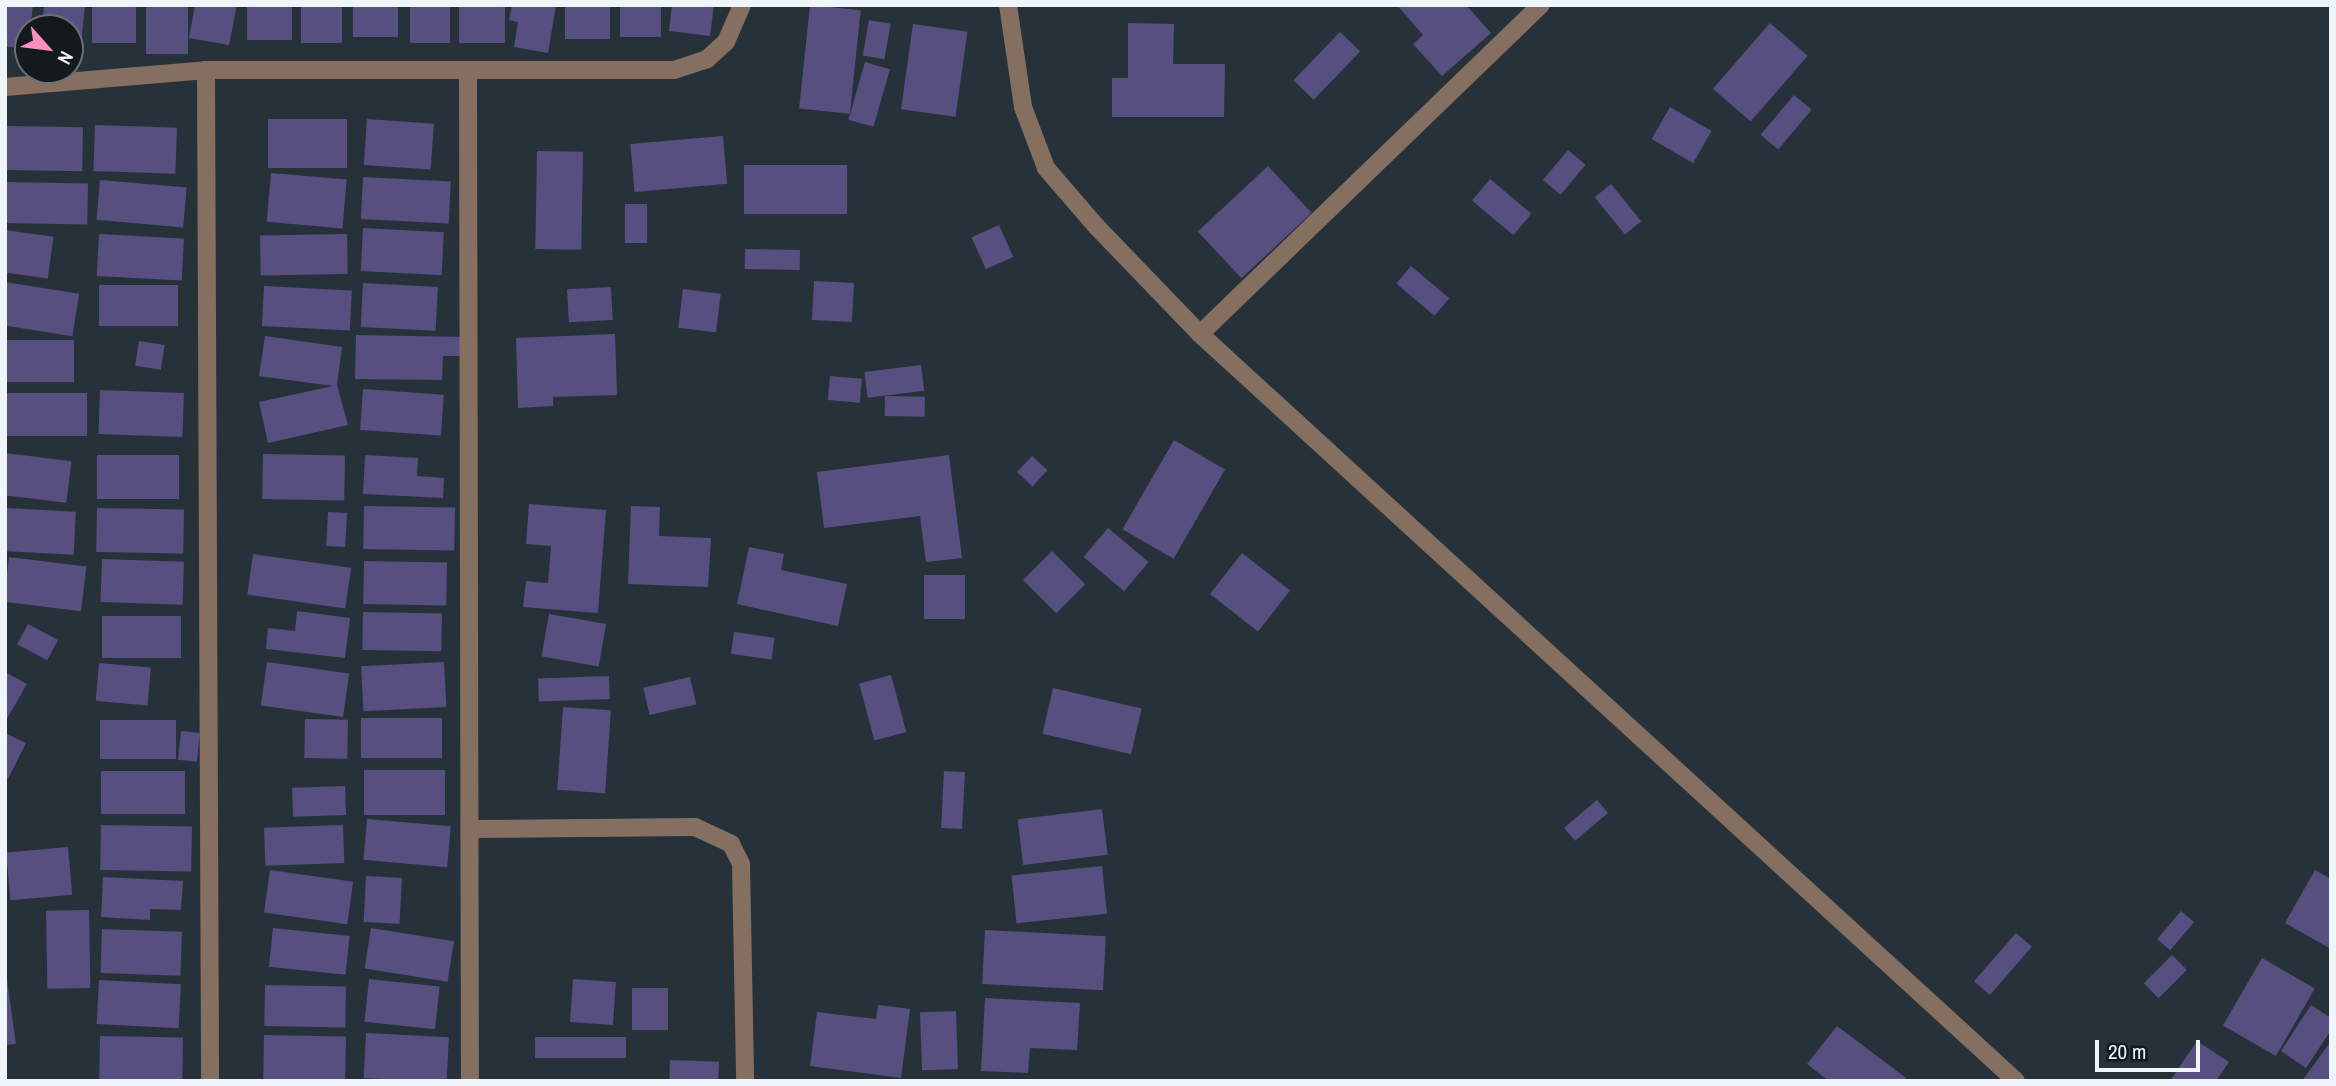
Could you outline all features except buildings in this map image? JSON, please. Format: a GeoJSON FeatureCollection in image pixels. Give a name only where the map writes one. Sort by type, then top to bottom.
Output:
{"type":"FeatureCollection","features":[{"type":"Feature","properties":{"kind":"street"},"geometry":{"type":"LineString","coordinates":[[5,87],[206,70],[468,74],[674,70],[708,59],[726,42],[742,5]]}},
{"type":"Feature","properties":{"kind":"street"},"geometry":{"type":"LineString","coordinates":[[1009,5],[1023,107],[1046,168],[1200,334],[2016,1081]]}},
{"type":"Feature","properties":{"kind":"street"},"geometry":{"type":"LineString","coordinates":[[1200,334],[1541,5]]}},
{"type":"Feature","properties":{"kind":"street"},"geometry":{"type":"LineString","coordinates":[[206,70],[210,1081]]}},
{"type":"Feature","properties":{"kind":"street"},"geometry":{"type":"LineString","coordinates":[[468,74],[470,1081]]}},
{"type":"Feature","properties":{"kind":"street"},"geometry":{"type":"LineString","coordinates":[[470,829],[695,827],[731,844],[741,864],[745,1081]]}}]}
